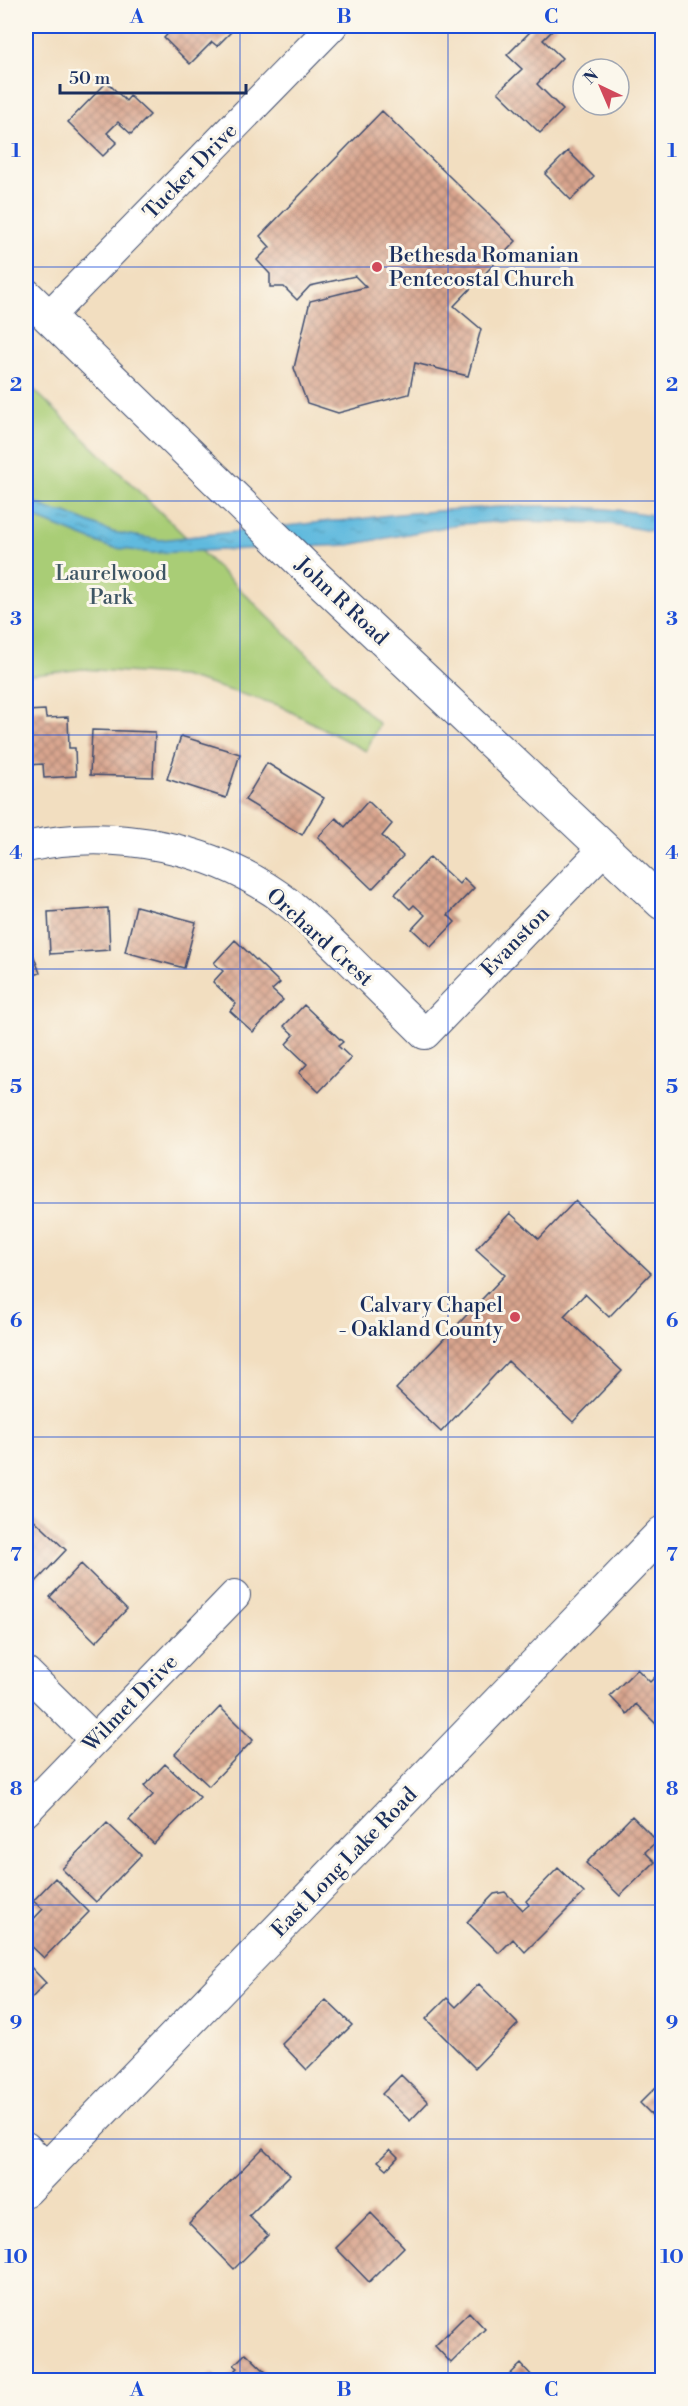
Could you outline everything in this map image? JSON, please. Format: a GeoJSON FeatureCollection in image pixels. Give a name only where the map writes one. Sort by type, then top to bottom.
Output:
{"type":"FeatureCollection","features":[{"type":"Feature","properties":{"kind":"main road","name":"John R Road"},"geometry":{"type":"LineString","coordinates":[[37,306],[314,575],[663,903]]}},
{"type":"Feature","properties":{"kind":"main road","name":"East Long Lake Road"},"geometry":{"type":"LineString","coordinates":[[33,2168],[663,1533]]}},
{"type":"Feature","properties":{"kind":"street","name":"Tucker Drive"},"geometry":{"type":"LineString","coordinates":[[37,306],[332,26]]}},
{"type":"Feature","properties":{"kind":"street","name":"Orchard Crest"},"geometry":{"type":"LineString","coordinates":[[26,847],[66,840],[103,839],[140,842],[196,854],[234,870],[290,904],[425,1034]]}},
{"type":"Feature","properties":{"kind":"street","name":"Evanston"},"geometry":{"type":"LineString","coordinates":[[425,1034],[605,848]]}},
{"type":"Feature","properties":{"kind":"street","name":"Wilmet Drive"},"geometry":{"type":"LineString","coordinates":[[26,1811],[94,1738],[235,1595]]}},
{"type":"Feature","properties":{"kind":"street"},"geometry":{"type":"LineString","coordinates":[[26,1672],[94,1738]]}},
{"type":"Feature","properties":{"kind":"green space","name":"Laurelwood Park"},"geometry":{"type":"Polygon","coordinates":[[[26,382],[379,724],[366,751],[278,705],[182,676],[82,669],[26,676],[26,382]]]}},
{"type":"Feature","properties":{"kind":"water"},"geometry":{"type":"Polygon","coordinates":[[[26,495],[34,502],[112,532],[160,540],[399,514],[531,506],[597,508],[662,517],[662,533],[606,523],[513,521],[461,524],[349,545],[152,553],[109,547],[26,514],[26,495]]]}},
{"type":"Feature","properties":{"kind":"building"},"geometry":{"type":"Polygon","coordinates":[[[175,26],[237,26],[217,46],[212,42],[190,64],[164,38],[175,26]]]}},
{"type":"Feature","properties":{"kind":"building"},"geometry":{"type":"Polygon","coordinates":[[[536,26],[556,27],[543,40],[562,58],[537,84],[563,110],[540,133],[498,92],[522,69],[507,55],[536,26]]]}},
{"type":"Feature","properties":{"kind":"building"},"geometry":{"type":"Polygon","coordinates":[[[107,82],[126,101],[130,96],[150,115],[131,134],[118,122],[107,133],[117,142],[103,156],[68,122],[107,82]]]}},
{"type":"Feature","properties":{"kind":"building","name":"Bethesda Romanian Pentecostal Church"},"geometry":{"type":"Polygon","coordinates":[[[382,111],[516,241],[454,306],[481,329],[468,376],[415,363],[409,394],[338,413],[307,403],[294,368],[310,301],[366,287],[355,276],[310,286],[297,300],[284,287],[270,287],[270,274],[257,260],[270,247],[260,236],[382,111]]]}},
{"type":"Feature","properties":{"kind":"building"},"geometry":{"type":"Polygon","coordinates":[[[568,151],[594,177],[571,200],[545,174],[568,151]]]}},
{"type":"Feature","properties":{"kind":"building"},"geometry":{"type":"Polygon","coordinates":[[[45,710],[46,718],[68,717],[69,748],[75,748],[76,776],[44,778],[43,764],[26,765],[26,711],[45,710]]]}},
{"type":"Feature","properties":{"kind":"building"},"geometry":{"type":"Polygon","coordinates":[[[92,730],[155,732],[153,777],[90,775],[92,730]]]}},
{"type":"Feature","properties":{"kind":"building"},"geometry":{"type":"Polygon","coordinates":[[[181,736],[240,754],[226,798],[167,779],[181,736]]]}},
{"type":"Feature","properties":{"kind":"building"},"geometry":{"type":"Polygon","coordinates":[[[267,763],[324,798],[302,835],[245,800],[267,763]]]}},
{"type":"Feature","properties":{"kind":"building"},"geometry":{"type":"Polygon","coordinates":[[[368,801],[392,824],[382,836],[403,856],[372,889],[318,837],[336,818],[345,827],[368,801]]]}},
{"type":"Feature","properties":{"kind":"building"},"geometry":{"type":"Polygon","coordinates":[[[430,857],[459,884],[464,878],[474,888],[448,915],[455,922],[431,947],[412,929],[425,915],[414,905],[410,909],[395,894],[430,857]]]}},
{"type":"Feature","properties":{"kind":"building"},"geometry":{"type":"Polygon","coordinates":[[[136,906],[196,922],[184,968],[125,952],[136,906]]]}},
{"type":"Feature","properties":{"kind":"building"},"geometry":{"type":"Polygon","coordinates":[[[108,908],[110,950],[50,954],[48,912],[108,908]]]}},
{"type":"Feature","properties":{"kind":"building"},"geometry":{"type":"Polygon","coordinates":[[[26,935],[40,973],[26,978],[26,935]]]}},
{"type":"Feature","properties":{"kind":"building"},"geometry":{"type":"Polygon","coordinates":[[[235,940],[280,983],[272,990],[283,1000],[253,1032],[230,1011],[236,1004],[213,982],[223,971],[214,963],[235,940]]]}},
{"type":"Feature","properties":{"kind":"building"},"geometry":{"type":"Polygon","coordinates":[[[304,1005],[343,1042],[338,1046],[351,1058],[319,1092],[299,1073],[307,1064],[286,1044],[294,1035],[284,1026],[304,1005]]]}},
{"type":"Feature","properties":{"kind":"building","name":"Calvary Chapel - Oakland County"},"geometry":{"type":"Polygon","coordinates":[[[575,1201],[651,1273],[609,1317],[585,1294],[564,1316],[622,1371],[573,1422],[508,1361],[441,1432],[396,1389],[505,1275],[476,1249],[510,1213],[539,1239],[575,1201]]]}},
{"type":"Feature","properties":{"kind":"building"},"geometry":{"type":"Polygon","coordinates":[[[26,1512],[66,1550],[35,1583],[26,1575],[26,1512]]]}},
{"type":"Feature","properties":{"kind":"building"},"geometry":{"type":"Polygon","coordinates":[[[81,1564],[127,1609],[96,1642],[50,1597],[81,1564]]]}},
{"type":"Feature","properties":{"kind":"building"},"geometry":{"type":"Polygon","coordinates":[[[637,1669],[650,1682],[655,1677],[662,1684],[661,1729],[636,1704],[627,1714],[610,1696],[637,1669]]]}},
{"type":"Feature","properties":{"kind":"building"},"geometry":{"type":"Polygon","coordinates":[[[220,1707],[253,1740],[209,1786],[175,1754],[220,1707]]]}},
{"type":"Feature","properties":{"kind":"building"},"geometry":{"type":"Polygon","coordinates":[[[165,1764],[200,1797],[154,1844],[129,1820],[153,1795],[144,1786],[165,1764]]]}},
{"type":"Feature","properties":{"kind":"building"},"geometry":{"type":"Polygon","coordinates":[[[632,1816],[657,1841],[645,1852],[655,1862],[620,1896],[586,1863],[632,1816]]]}},
{"type":"Feature","properties":{"kind":"building"},"geometry":{"type":"Polygon","coordinates":[[[107,1823],[141,1855],[96,1902],[62,1869],[107,1823]]]}},
{"type":"Feature","properties":{"kind":"building"},"geometry":{"type":"Polygon","coordinates":[[[558,1868],[584,1893],[525,1952],[513,1939],[499,1953],[467,1922],[494,1894],[505,1892],[523,1910],[529,1905],[526,1901],[558,1868]]]}},
{"type":"Feature","properties":{"kind":"building"},"geometry":{"type":"Polygon","coordinates":[[[55,1878],[89,1912],[44,1958],[26,1941],[26,1927],[43,1909],[33,1901],[55,1878]]]}},
{"type":"Feature","properties":{"kind":"building"},"geometry":{"type":"Polygon","coordinates":[[[26,1962],[46,1983],[26,2004],[26,1962]]]}},
{"type":"Feature","properties":{"kind":"building"},"geometry":{"type":"Polygon","coordinates":[[[479,1984],[518,2024],[475,2068],[426,2019],[447,1998],[456,2007],[479,1984]]]}},
{"type":"Feature","properties":{"kind":"building"},"geometry":{"type":"Polygon","coordinates":[[[326,2000],[352,2025],[307,2070],[282,2044],[326,2000]]]}},
{"type":"Feature","properties":{"kind":"building"},"geometry":{"type":"Polygon","coordinates":[[[401,2075],[428,2102],[410,2121],[382,2094],[401,2075]]]}},
{"type":"Feature","properties":{"kind":"building"},"geometry":{"type":"Polygon","coordinates":[[[656,2087],[662,2093],[662,2118],[659,2122],[640,2103],[656,2087]]]}},
{"type":"Feature","properties":{"kind":"building"},"geometry":{"type":"Polygon","coordinates":[[[263,2148],[290,2175],[249,2216],[268,2235],[234,2269],[189,2223],[263,2148]]]}},
{"type":"Feature","properties":{"kind":"building"},"geometry":{"type":"Polygon","coordinates":[[[390,2149],[398,2157],[387,2169],[378,2161],[390,2149]]]}},
{"type":"Feature","properties":{"kind":"building"},"geometry":{"type":"Polygon","coordinates":[[[371,2213],[404,2247],[369,2282],[336,2248],[371,2213]]]}},
{"type":"Feature","properties":{"kind":"building"},"geometry":{"type":"Polygon","coordinates":[[[469,2312],[485,2329],[451,2363],[435,2346],[469,2312]]]}},
{"type":"Feature","properties":{"kind":"building"},"geometry":{"type":"Polygon","coordinates":[[[246,2353],[272,2378],[269,2380],[225,2380],[238,2368],[234,2365],[246,2353]]]}},
{"type":"Feature","properties":{"kind":"building"},"geometry":{"type":"Polygon","coordinates":[[[521,2364],[534,2378],[504,2380],[521,2364]]]}},
{"type":"Feature","properties":{"kind":"building"},"geometry":{"type":"Polygon","coordinates":[[[212,2372],[215,2375],[221,2380],[204,2380],[212,2372]]]}},
{"type":"Feature","properties":{"kind":"place","name":"Bethesda Romanian Pentecostal Church"},"geometry":{"type":"Point","coordinates":[377,267]}},
{"type":"Feature","properties":{"kind":"place","name":"Calvary Chapel - Oakland County"},"geometry":{"type":"Point","coordinates":[515,1317]}}]}
